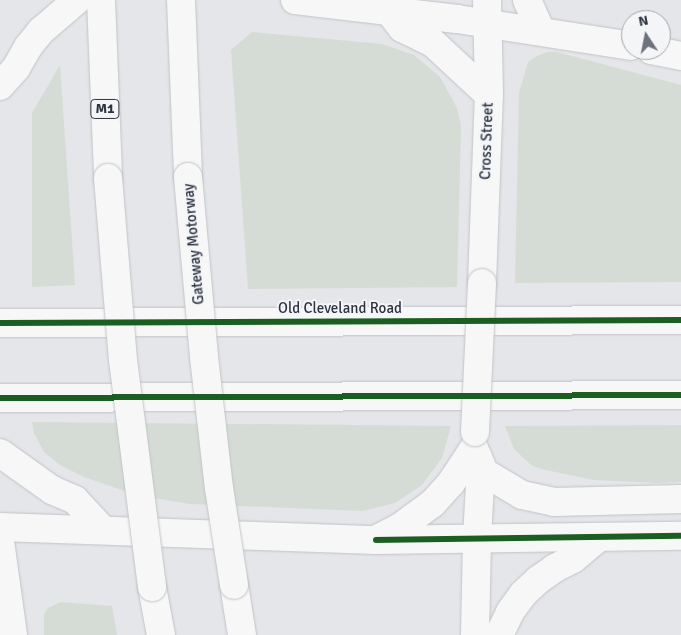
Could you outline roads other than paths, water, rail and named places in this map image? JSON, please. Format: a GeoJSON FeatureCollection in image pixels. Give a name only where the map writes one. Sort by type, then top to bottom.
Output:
{"type":"FeatureCollection","features":[{"type":"Feature","properties":{"kind":"main road"},"geometry":{"type":"LineString","coordinates":[[0,86],[16,68],[28,47],[41,31],[77,0]]}},
{"type":"Feature","properties":{"kind":"main road","name":"M1"},"geometry":{"type":"LineString","coordinates":[[101,0],[108,178],[123,360],[152,587],[161,635]]}},
{"type":"Feature","properties":{"kind":"main road","name":"Gateway Motorway"},"geometry":{"type":"LineString","coordinates":[[180,0],[188,177],[204,356],[218,488],[242,635]]}},
{"type":"Feature","properties":{"kind":"main road"},"geometry":{"type":"LineString","coordinates":[[295,0],[388,10],[487,12],[541,32],[621,44]]}},
{"type":"Feature","properties":{"kind":"main road"},"geometry":{"type":"LineString","coordinates":[[527,0],[541,32]]}},
{"type":"Feature","properties":{"kind":"main road"},"geometry":{"type":"LineString","coordinates":[[388,10],[402,28],[433,43],[489,95]]}},
{"type":"Feature","properties":{"kind":"main road","name":"Cross Street"},"geometry":{"type":"LineString","coordinates":[[475,635],[476,450],[489,95],[487,12]]}},
{"type":"Feature","properties":{"kind":"main road","name":"Old Cleveland Road"},"geometry":{"type":"LineString","coordinates":[[0,323],[681,320]]}},
{"type":"Feature","properties":{"kind":"main road"},"geometry":{"type":"LineString","coordinates":[[0,398],[681,395]]}},
{"type":"Feature","properties":{"kind":"main road"},"geometry":{"type":"LineString","coordinates":[[376,540],[400,528],[433,503],[476,450],[522,495],[554,502],[681,498]]}},
{"type":"Feature","properties":{"kind":"main road"},"geometry":{"type":"LineString","coordinates":[[0,453],[52,490],[75,500],[103,530]]}},
{"type":"Feature","properties":{"kind":"main road"},"geometry":{"type":"LineString","coordinates":[[0,526],[376,540],[681,536]]}},
{"type":"Feature","properties":{"kind":"main road"},"geometry":{"type":"LineString","coordinates":[[499,635],[510,612],[528,590],[555,568],[573,560],[598,538]]}},
{"type":"Feature","properties":{"kind":"main road"},"geometry":{"type":"LineString","coordinates":[[0,540],[8,626]]}}]}
